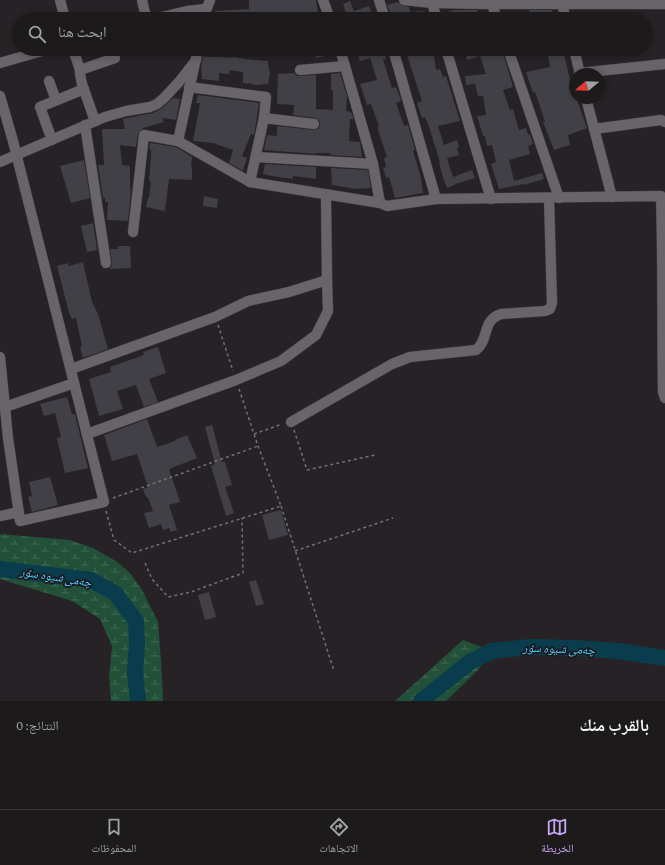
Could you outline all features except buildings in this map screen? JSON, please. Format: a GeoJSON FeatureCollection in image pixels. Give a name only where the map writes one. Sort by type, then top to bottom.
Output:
{"type":"FeatureCollection","features":[{"type":"Feature","properties":{"kind":"street"},"geometry":{"type":"LineString","coordinates":[[60,0],[63,12]]}},
{"type":"Feature","properties":{"kind":"street"},"geometry":{"type":"LineString","coordinates":[[142,0],[145,12]]}},
{"type":"Feature","properties":{"kind":"street"},"geometry":{"type":"LineString","coordinates":[[323,0],[327,12]]}},
{"type":"Feature","properties":{"kind":"street"},"geometry":{"type":"LineString","coordinates":[[379,0],[382,12]]}},
{"type":"Feature","properties":{"kind":"street"},"geometry":{"type":"LineString","coordinates":[[404,0],[488,3],[636,2],[665,4]]}},
{"type":"Feature","properties":{"kind":"street"},"geometry":{"type":"LineString","coordinates":[[428,2],[433,12]]}},
{"type":"Feature","properties":{"kind":"street"},"geometry":{"type":"LineString","coordinates":[[562,2],[564,12]]}},
{"type":"Feature","properties":{"kind":"street"},"geometry":{"type":"LineString","coordinates":[[488,3],[493,12]]}},
{"type":"Feature","properties":{"kind":"street"},"geometry":{"type":"LineString","coordinates":[[183,12],[206,10]]}},
{"type":"Feature","properties":{"kind":"street"},"geometry":{"type":"LineString","coordinates":[[0,64],[26,56]]}},
{"type":"Feature","properties":{"kind":"street"},"geometry":{"type":"LineString","coordinates":[[75,56],[84,89],[95,121]]}},
{"type":"Feature","properties":{"kind":"street"},"geometry":{"type":"LineString","coordinates":[[0,162],[95,121],[126,111],[150,107],[157,104],[179,82],[195,56]]}},
{"type":"Feature","properties":{"kind":"street"},"geometry":{"type":"LineString","coordinates":[[178,141],[196,56]]}},
{"type":"Feature","properties":{"kind":"street"},"geometry":{"type":"LineString","coordinates":[[342,56],[374,164],[380,203]]}},
{"type":"Feature","properties":{"kind":"street"},"geometry":{"type":"LineString","coordinates":[[395,56],[436,199]]}},
{"type":"Feature","properties":{"kind":"street"},"geometry":{"type":"LineString","coordinates":[[448,56],[491,199]]}},
{"type":"Feature","properties":{"kind":"street"},"geometry":{"type":"LineString","coordinates":[[291,422],[392,364],[410,357],[476,350],[482,345],[490,321],[496,316],[501,314],[545,311],[550,309],[552,303],[554,198],[510,56]]}},
{"type":"Feature","properties":{"kind":"street"},"geometry":{"type":"LineString","coordinates":[[576,56],[579,68]]}},
{"type":"Feature","properties":{"kind":"street"},"geometry":{"type":"LineString","coordinates":[[80,70],[115,58]]}},
{"type":"Feature","properties":{"kind":"street"},"geometry":{"type":"LineString","coordinates":[[605,70],[665,64]]}},
{"type":"Feature","properties":{"kind":"street"},"geometry":{"type":"LineString","coordinates":[[300,70],[345,66]]}},
{"type":"Feature","properties":{"kind":"street"},"geometry":{"type":"LineString","coordinates":[[49,81],[56,100]]}},
{"type":"Feature","properties":{"kind":"street"},"geometry":{"type":"LineString","coordinates":[[189,88],[266,97],[264,118],[250,182]]}},
{"type":"Feature","properties":{"kind":"street"},"geometry":{"type":"LineString","coordinates":[[52,140],[40,107],[84,89]]}},
{"type":"Feature","properties":{"kind":"street"},"geometry":{"type":"LineString","coordinates":[[0,96],[104,502],[20,521],[4,438],[5,406],[0,357]]}},
{"type":"Feature","properties":{"kind":"street"},"geometry":{"type":"LineString","coordinates":[[588,104],[612,197]]}},
{"type":"Feature","properties":{"kind":"street"},"geometry":{"type":"LineString","coordinates":[[264,118],[314,124]]}},
{"type":"Feature","properties":{"kind":"street"},"geometry":{"type":"LineString","coordinates":[[594,129],[661,120],[665,122]]}},
{"type":"Feature","properties":{"kind":"street"},"geometry":{"type":"LineString","coordinates":[[85,125],[106,263]]}},
{"type":"Feature","properties":{"kind":"street"},"geometry":{"type":"LineString","coordinates":[[133,232],[144,135],[178,141],[250,182],[380,203],[386,206],[436,199],[663,196],[664,268],[662,341],[663,392],[665,398]]}},
{"type":"Feature","properties":{"kind":"street"},"geometry":{"type":"LineString","coordinates":[[256,157],[374,164]]}},
{"type":"Feature","properties":{"kind":"street"},"geometry":{"type":"LineString","coordinates":[[87,434],[236,380],[281,362],[316,335],[328,311],[326,195]]}},
{"type":"Feature","properties":{"kind":"street"},"geometry":{"type":"LineString","coordinates":[[71,369],[216,318],[248,301],[289,292],[327,280]]}},
{"type":"Feature","properties":{"kind":"street"},"geometry":{"type":"LineString","coordinates":[[5,406],[74,383]]}},
{"type":"Feature","properties":{"kind":"street"},"geometry":{"type":"LineString","coordinates":[[0,516],[18,512]]}},
{"type":"Feature","properties":{"kind":"path"},"geometry":{"type":"LineString","coordinates":[[254,434],[291,422],[307,470],[375,455]]}},
{"type":"Feature","properties":{"kind":"path"},"geometry":{"type":"LineString","coordinates":[[281,506],[132,553],[114,540],[104,502],[258,446],[281,506],[334,671]]}},
{"type":"Feature","properties":{"kind":"path"},"geometry":{"type":"LineString","coordinates":[[145,563],[152,579],[168,597],[191,592],[243,573],[242,518]]}},
{"type":"Feature","properties":{"kind":"path"},"geometry":{"type":"LineString","coordinates":[[295,551],[393,518]]}},
{"type":"Feature","properties":{"kind":"green space"},"geometry":{"type":"Polygon","coordinates":[[[0,534],[70,540],[93,548],[116,561],[130,573],[141,588],[158,622],[163,701],[111,701],[109,677],[112,646],[100,619],[72,601],[0,579],[0,534]]]}},
{"type":"Feature","properties":{"kind":"green space"},"geometry":{"type":"Polygon","coordinates":[[[463,640],[492,651],[478,670],[446,701],[395,701],[463,640]]]}},
{"type":"Feature","properties":{"kind":"waterway","name":"چەمی شیوە سۆر"},"geometry":{"type":"LineString","coordinates":[[0,569],[91,580],[115,593],[136,621],[137,645],[135,672],[138,701]]}},
{"type":"Feature","properties":{"kind":"waterway","name":"چەمی شیوە سۆر"},"geometry":{"type":"LineString","coordinates":[[421,701],[470,662],[492,651],[530,647],[576,648],[618,651],[665,658]]}}]}
